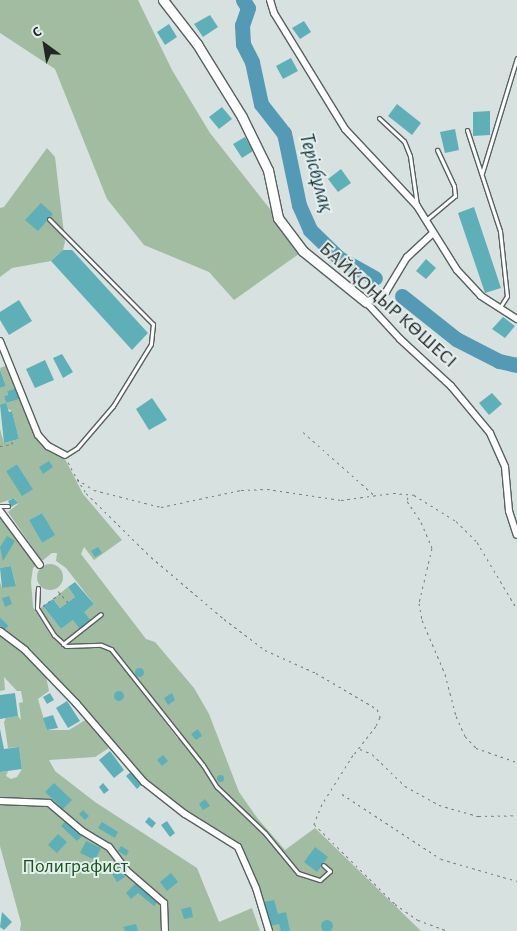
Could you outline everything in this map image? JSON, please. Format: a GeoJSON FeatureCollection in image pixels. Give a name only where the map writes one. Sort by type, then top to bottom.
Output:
{"type":"FeatureCollection","features":[{"type":"Feature","properties":{"kind":"street","name":"БАЙҚОҢЫР КӨШЕСІ"},"geometry":{"type":"LineString","coordinates":[[163,0],[197,44],[242,117],[268,170],[278,218],[303,251],[366,302],[400,339],[451,386],[490,433],[505,467],[509,510],[517,535]]}},
{"type":"Feature","properties":{"kind":"street"},"geometry":{"type":"LineString","coordinates":[[270,0],[274,13],[346,129],[417,206],[432,234],[457,270],[481,296],[517,319]]}},
{"type":"Feature","properties":{"kind":"street"},"geometry":{"type":"LineString","coordinates":[[366,302],[386,292],[408,257],[432,234]]}},
{"type":"Feature","properties":{"kind":"street"},"geometry":{"type":"LineString","coordinates":[[0,341],[38,435],[48,446],[65,455]]}},
{"type":"Feature","properties":{"kind":"street"},"geometry":{"type":"LineString","coordinates":[[0,511],[40,565]]}},
{"type":"Feature","properties":{"kind":"street"},"geometry":{"type":"LineString","coordinates":[[0,631],[25,650],[76,702],[144,782],[185,814],[238,847],[256,888],[269,931]]}},
{"type":"Feature","properties":{"kind":"street"},"geometry":{"type":"LineString","coordinates":[[0,801],[49,803],[82,831],[109,847],[127,871],[164,903],[165,931]]}},
{"type":"Feature","properties":{"kind":"lane"},"geometry":{"type":"LineString","coordinates":[[482,173],[517,58]]}},
{"type":"Feature","properties":{"kind":"lane"},"geometry":{"type":"LineString","coordinates":[[379,118],[404,141],[410,156],[417,206]]}},
{"type":"Feature","properties":{"kind":"lane"},"geometry":{"type":"LineString","coordinates":[[468,130],[500,231],[507,296],[499,307]]}},
{"type":"Feature","properties":{"kind":"lane"},"geometry":{"type":"LineString","coordinates":[[425,221],[455,196],[454,186],[437,150]]}},
{"type":"Feature","properties":{"kind":"lane"},"geometry":{"type":"LineString","coordinates":[[48,219],[153,324],[151,344],[113,406],[77,448],[65,455]]}},
{"type":"Feature","properties":{"kind":"lane"},"geometry":{"type":"LineString","coordinates":[[0,506],[8,506]]}},
{"type":"Feature","properties":{"kind":"lane"},"geometry":{"type":"LineString","coordinates":[[38,588],[38,610],[63,644]]}},
{"type":"Feature","properties":{"kind":"lane"},"geometry":{"type":"LineString","coordinates":[[63,644],[101,614]]}},
{"type":"Feature","properties":{"kind":"lane"},"geometry":{"type":"LineString","coordinates":[[63,644],[101,645],[111,649],[203,765],[217,787],[265,833],[298,873],[320,880],[330,871],[323,865]]}},
{"type":"Feature","properties":{"kind":"path"},"geometry":{"type":"LineString","coordinates":[[302,432],[374,495]]}},
{"type":"Feature","properties":{"kind":"path"},"geometry":{"type":"LineString","coordinates":[[0,446],[12,444],[12,441]]}},
{"type":"Feature","properties":{"kind":"path"},"geometry":{"type":"LineString","coordinates":[[65,455],[86,493],[151,557],[224,619],[265,650],[316,673],[377,709],[380,717],[376,726],[322,804],[314,824],[395,904],[418,920],[449,931]]}},
{"type":"Feature","properties":{"kind":"path"},"geometry":{"type":"LineString","coordinates":[[77,479],[118,498],[161,507],[241,490],[267,489],[341,500],[393,493],[408,496],[414,495],[456,521],[477,542],[517,609]]}},
{"type":"Feature","properties":{"kind":"path"},"geometry":{"type":"LineString","coordinates":[[408,496],[407,501],[421,522],[432,548],[419,603],[422,620],[445,674],[456,716],[465,736],[476,748],[517,762]]}},
{"type":"Feature","properties":{"kind":"path"},"geometry":{"type":"LineString","coordinates":[[58,591],[68,602]]}},
{"type":"Feature","properties":{"kind":"path"},"geometry":{"type":"LineString","coordinates":[[38,610],[60,593]]}},
{"type":"Feature","properties":{"kind":"path"},"geometry":{"type":"LineString","coordinates":[[360,749],[372,754],[405,786],[440,805],[478,816],[517,815]]}},
{"type":"Feature","properties":{"kind":"path"},"geometry":{"type":"LineString","coordinates":[[342,794],[380,822],[441,860],[517,881]]}},
{"type":"Feature","properties":{"kind":"green space"},"geometry":{"type":"Polygon","coordinates":[[[0,0],[138,0],[172,70],[210,133],[303,251],[234,300],[209,272],[144,245],[107,199],[55,69],[0,33],[0,0]]]}},
{"type":"Feature","properties":{"kind":"green space"},"geometry":{"type":"Polygon","coordinates":[[[47,148],[55,157],[65,242],[63,250],[51,261],[12,268],[0,277],[0,208],[4,207],[47,148]]]}},
{"type":"Feature","properties":{"kind":"green space","name":"Полиграфист"},"geometry":{"type":"Polygon","coordinates":[[[8,365],[17,388],[7,391],[8,395],[4,396],[6,403],[20,399],[39,442],[65,459],[83,494],[122,540],[94,560],[84,547],[81,554],[146,639],[155,642],[194,688],[209,714],[239,792],[258,819],[285,850],[315,828],[421,931],[269,931],[238,847],[185,814],[144,782],[76,702],[46,676],[49,691],[38,699],[47,730],[69,730],[87,719],[109,748],[95,757],[49,760],[55,771],[95,802],[197,868],[219,922],[252,908],[260,931],[20,931],[21,923],[0,846],[0,801],[24,799],[0,799],[0,772],[8,771],[6,776],[11,779],[17,777],[22,769],[19,747],[8,748],[4,722],[6,718],[18,716],[21,720],[19,703],[23,702],[21,691],[17,691],[4,677],[5,690],[0,691],[0,631],[9,638],[4,630],[9,626],[0,617],[0,582],[2,588],[16,585],[11,566],[0,568],[0,516],[37,565],[33,568],[31,582],[33,607],[51,636],[62,642],[39,610],[43,606],[61,629],[94,604],[66,568],[56,561],[57,553],[52,553],[42,561],[8,512],[18,504],[15,498],[0,503],[0,429],[4,443],[19,439],[12,411],[0,405],[0,388],[6,386],[0,368],[8,365]],[[17,464],[6,471],[33,489],[17,464]],[[42,513],[29,520],[42,543],[54,535],[42,513]],[[130,670],[130,676],[178,739],[180,736],[130,670]]]}},
{"type":"Feature","properties":{"kind":"green space"},"geometry":{"type":"Polygon","coordinates":[[[50,564],[59,568],[63,577],[59,586],[50,590],[41,586],[37,577],[41,568],[50,564]]]}},
{"type":"Feature","properties":{"kind":"green space"},"geometry":{"type":"Polygon","coordinates":[[[68,587],[75,597],[60,608],[53,599],[68,587]]]}},
{"type":"Feature","properties":{"kind":"building"},"geometry":{"type":"Polygon","coordinates":[[[210,15],[218,27],[203,37],[194,24],[210,15]]]}},
{"type":"Feature","properties":{"kind":"building"},"geometry":{"type":"Polygon","coordinates":[[[304,21],[311,32],[300,39],[292,28],[304,21]]]}},
{"type":"Feature","properties":{"kind":"building"},"geometry":{"type":"Polygon","coordinates":[[[169,24],[177,37],[165,45],[157,32],[169,24]]]}},
{"type":"Feature","properties":{"kind":"building"},"geometry":{"type":"Polygon","coordinates":[[[291,58],[298,71],[283,79],[276,66],[291,58]]]}},
{"type":"Feature","properties":{"kind":"building"},"geometry":{"type":"Polygon","coordinates":[[[397,104],[421,123],[412,135],[388,116],[397,104]]]}},
{"type":"Feature","properties":{"kind":"building"},"geometry":{"type":"Polygon","coordinates":[[[222,107],[232,119],[219,129],[209,117],[222,107]]]}},
{"type":"Feature","properties":{"kind":"building"},"geometry":{"type":"Polygon","coordinates":[[[490,111],[490,135],[473,136],[473,112],[490,111]]]}},
{"type":"Feature","properties":{"kind":"building"},"geometry":{"type":"Polygon","coordinates":[[[455,129],[459,150],[445,153],[440,132],[455,129]]]}},
{"type":"Feature","properties":{"kind":"building"},"geometry":{"type":"Polygon","coordinates":[[[245,137],[253,151],[242,158],[233,144],[245,137]]]}},
{"type":"Feature","properties":{"kind":"building"},"geometry":{"type":"Polygon","coordinates":[[[341,169],[351,183],[338,192],[328,179],[341,169]]]}},
{"type":"Feature","properties":{"kind":"building"},"geometry":{"type":"Polygon","coordinates":[[[41,203],[53,214],[38,231],[25,220],[41,203]]]}},
{"type":"Feature","properties":{"kind":"building"},"geometry":{"type":"Polygon","coordinates":[[[474,207],[501,288],[485,293],[458,213],[474,207]]]}},
{"type":"Feature","properties":{"kind":"building"},"geometry":{"type":"Polygon","coordinates":[[[63,250],[72,250],[148,333],[132,350],[51,261],[63,250]]]}},
{"type":"Feature","properties":{"kind":"building"},"geometry":{"type":"Polygon","coordinates":[[[426,259],[436,268],[426,279],[416,271],[426,259]]]}},
{"type":"Feature","properties":{"kind":"building"},"geometry":{"type":"Polygon","coordinates":[[[19,300],[32,321],[9,335],[0,320],[0,312],[19,300]]]}},
{"type":"Feature","properties":{"kind":"building"},"geometry":{"type":"Polygon","coordinates":[[[503,317],[515,326],[505,338],[492,329],[503,317]]]}},
{"type":"Feature","properties":{"kind":"building"},"geometry":{"type":"Polygon","coordinates":[[[62,354],[73,372],[63,378],[53,358],[62,354]]]}},
{"type":"Feature","properties":{"kind":"building"},"geometry":{"type":"Polygon","coordinates":[[[45,360],[54,380],[35,388],[26,369],[45,360]]]}},
{"type":"Feature","properties":{"kind":"building"},"geometry":{"type":"Polygon","coordinates":[[[0,369],[6,386],[0,388],[0,369]]]}},
{"type":"Feature","properties":{"kind":"building"},"geometry":{"type":"Polygon","coordinates":[[[17,388],[20,399],[6,403],[4,396],[8,395],[7,391],[17,388]]]}},
{"type":"Feature","properties":{"kind":"building"},"geometry":{"type":"Polygon","coordinates":[[[492,393],[502,404],[489,415],[479,403],[492,393]]]}},
{"type":"Feature","properties":{"kind":"building"},"geometry":{"type":"Polygon","coordinates":[[[152,398],[167,420],[149,430],[136,409],[152,398]]]}},
{"type":"Feature","properties":{"kind":"building"},"geometry":{"type":"Polygon","coordinates":[[[6,403],[9,412],[12,411],[19,439],[4,443],[0,405],[6,403]]]}},
{"type":"Feature","properties":{"kind":"building"},"geometry":{"type":"Polygon","coordinates":[[[49,461],[53,467],[43,474],[39,467],[49,461]]]}},
{"type":"Feature","properties":{"kind":"building"},"geometry":{"type":"Polygon","coordinates":[[[17,464],[33,489],[22,496],[6,471],[17,464]]]}},
{"type":"Feature","properties":{"kind":"building"},"geometry":{"type":"Polygon","coordinates":[[[14,498],[18,503],[11,507],[8,501],[14,498]]]}},
{"type":"Feature","properties":{"kind":"building"},"geometry":{"type":"Polygon","coordinates":[[[42,513],[55,535],[42,543],[29,520],[42,513]]]}},
{"type":"Feature","properties":{"kind":"building"},"geometry":{"type":"Polygon","coordinates":[[[7,536],[15,541],[3,561],[0,547],[7,536]]]}},
{"type":"Feature","properties":{"kind":"building"},"geometry":{"type":"Polygon","coordinates":[[[98,547],[102,553],[95,557],[91,551],[98,547]]]}},
{"type":"Feature","properties":{"kind":"building"},"geometry":{"type":"Polygon","coordinates":[[[11,566],[16,586],[2,588],[0,568],[11,566]]]}},
{"type":"Feature","properties":{"kind":"building"},"geometry":{"type":"Polygon","coordinates":[[[75,582],[94,604],[84,612],[91,621],[80,629],[73,620],[61,629],[43,606],[53,599],[60,608],[75,597],[68,587],[75,582]]]}},
{"type":"Feature","properties":{"kind":"building"},"geometry":{"type":"Polygon","coordinates":[[[9,596],[12,604],[5,607],[2,598],[9,596]]]}},
{"type":"Feature","properties":{"kind":"building"},"geometry":{"type":"Polygon","coordinates":[[[0,617],[9,626],[4,630],[0,626],[0,617]]]}},
{"type":"Feature","properties":{"kind":"building"},"geometry":{"type":"Polygon","coordinates":[[[139,668],[143,672],[139,676],[135,672],[139,668]]]}},
{"type":"Feature","properties":{"kind":"building"},"geometry":{"type":"Polygon","coordinates":[[[117,691],[121,691],[124,696],[123,700],[117,701],[114,698],[114,694],[117,691]]]}},
{"type":"Feature","properties":{"kind":"building"},"geometry":{"type":"Polygon","coordinates":[[[15,693],[18,716],[0,719],[0,695],[15,693]]]}},
{"type":"Feature","properties":{"kind":"building"},"geometry":{"type":"Polygon","coordinates":[[[50,693],[54,700],[47,704],[43,697],[50,693]]]}},
{"type":"Feature","properties":{"kind":"building"},"geometry":{"type":"Polygon","coordinates":[[[172,693],[175,700],[168,705],[164,698],[172,693]]]}},
{"type":"Feature","properties":{"kind":"building"},"geometry":{"type":"Polygon","coordinates":[[[67,701],[80,721],[68,728],[56,708],[67,701]]]}},
{"type":"Feature","properties":{"kind":"building"},"geometry":{"type":"Polygon","coordinates":[[[53,715],[58,728],[47,730],[43,718],[53,715]]]}},
{"type":"Feature","properties":{"kind":"building"},"geometry":{"type":"Polygon","coordinates":[[[0,729],[4,749],[19,747],[22,769],[0,772],[0,729]]]}},
{"type":"Feature","properties":{"kind":"building"},"geometry":{"type":"Polygon","coordinates":[[[198,729],[202,736],[196,740],[191,734],[198,729]]]}},
{"type":"Feature","properties":{"kind":"building"},"geometry":{"type":"Polygon","coordinates":[[[110,751],[124,770],[114,778],[99,760],[110,751]]]}},
{"type":"Feature","properties":{"kind":"building"},"geometry":{"type":"Polygon","coordinates":[[[163,755],[168,761],[162,766],[157,760],[163,755]]]}},
{"type":"Feature","properties":{"kind":"building"},"geometry":{"type":"Polygon","coordinates":[[[132,771],[143,783],[137,789],[126,776],[132,771]]]}},
{"type":"Feature","properties":{"kind":"building"},"geometry":{"type":"Polygon","coordinates":[[[220,774],[224,778],[220,782],[216,778],[220,774]]]}},
{"type":"Feature","properties":{"kind":"building"},"geometry":{"type":"Polygon","coordinates":[[[54,783],[72,800],[63,809],[45,792],[54,783]]]}},
{"type":"Feature","properties":{"kind":"building"},"geometry":{"type":"Polygon","coordinates":[[[103,783],[109,790],[104,794],[99,787],[103,783]]]}},
{"type":"Feature","properties":{"kind":"building"},"geometry":{"type":"Polygon","coordinates":[[[205,799],[210,806],[203,810],[199,804],[205,799]]]}},
{"type":"Feature","properties":{"kind":"building"},"geometry":{"type":"Polygon","coordinates":[[[83,810],[89,816],[85,820],[79,814],[83,810]]]}},
{"type":"Feature","properties":{"kind":"building"},"geometry":{"type":"Polygon","coordinates":[[[149,817],[156,823],[152,828],[145,822],[149,817]]]}},
{"type":"Feature","properties":{"kind":"building"},"geometry":{"type":"Polygon","coordinates":[[[67,820],[83,835],[77,841],[61,826],[67,820]]]}},
{"type":"Feature","properties":{"kind":"building"},"geometry":{"type":"Polygon","coordinates":[[[167,821],[175,833],[170,837],[161,825],[167,821]]]}},
{"type":"Feature","properties":{"kind":"building"},"geometry":{"type":"Polygon","coordinates":[[[102,822],[118,832],[115,838],[98,828],[102,822]]]}},
{"type":"Feature","properties":{"kind":"building"},"geometry":{"type":"Polygon","coordinates":[[[58,834],[67,842],[57,853],[48,845],[58,834]]]}},
{"type":"Feature","properties":{"kind":"building"},"geometry":{"type":"Polygon","coordinates":[[[86,841],[101,848],[95,860],[80,853],[86,841]]]}},
{"type":"Feature","properties":{"kind":"building"},"geometry":{"type":"Polygon","coordinates":[[[121,846],[129,851],[126,856],[118,851],[121,846]]]}},
{"type":"Feature","properties":{"kind":"building"},"geometry":{"type":"Polygon","coordinates":[[[315,847],[328,857],[317,872],[304,862],[315,847]]]}},
{"type":"Feature","properties":{"kind":"building"},"geometry":{"type":"Polygon","coordinates":[[[118,867],[125,877],[117,882],[111,872],[118,867]]]}},
{"type":"Feature","properties":{"kind":"building"},"geometry":{"type":"Polygon","coordinates":[[[171,873],[178,882],[167,891],[160,882],[171,873]]]}},
{"type":"Feature","properties":{"kind":"building"},"geometry":{"type":"Polygon","coordinates":[[[137,882],[159,901],[154,906],[138,893],[131,899],[126,893],[137,882]]]}},
{"type":"Feature","properties":{"kind":"building"},"geometry":{"type":"Polygon","coordinates":[[[274,900],[278,914],[286,912],[290,931],[281,931],[279,924],[270,926],[264,902],[274,900]]]}},
{"type":"Feature","properties":{"kind":"building"},"geometry":{"type":"Polygon","coordinates":[[[191,907],[193,917],[184,919],[181,909],[191,907]]]}},
{"type":"Feature","properties":{"kind":"building"},"geometry":{"type":"Polygon","coordinates":[[[2,912],[12,922],[4,930],[0,927],[2,912]]]}},
{"type":"Feature","properties":{"kind":"building"},"geometry":{"type":"Polygon","coordinates":[[[325,920],[329,920],[333,926],[329,932],[325,932],[321,928],[321,924],[325,920]]]}},
{"type":"Feature","properties":{"kind":"building"},"geometry":{"type":"Polygon","coordinates":[[[136,924],[138,931],[125,931],[123,927],[136,924]]]}},
{"type":"Feature","properties":{"kind":"waterway","name":"Терісбұлақ"},"geometry":{"type":"LineString","coordinates":[[243,0],[248,8],[242,25],[243,44],[252,62],[261,104],[284,133],[299,205],[310,230],[339,258],[375,278]]}},
{"type":"Feature","properties":{"kind":"waterway","name":"Терісбұлақ"},"geometry":{"type":"LineString","coordinates":[[402,296],[456,339],[499,361],[517,365]]}}]}
